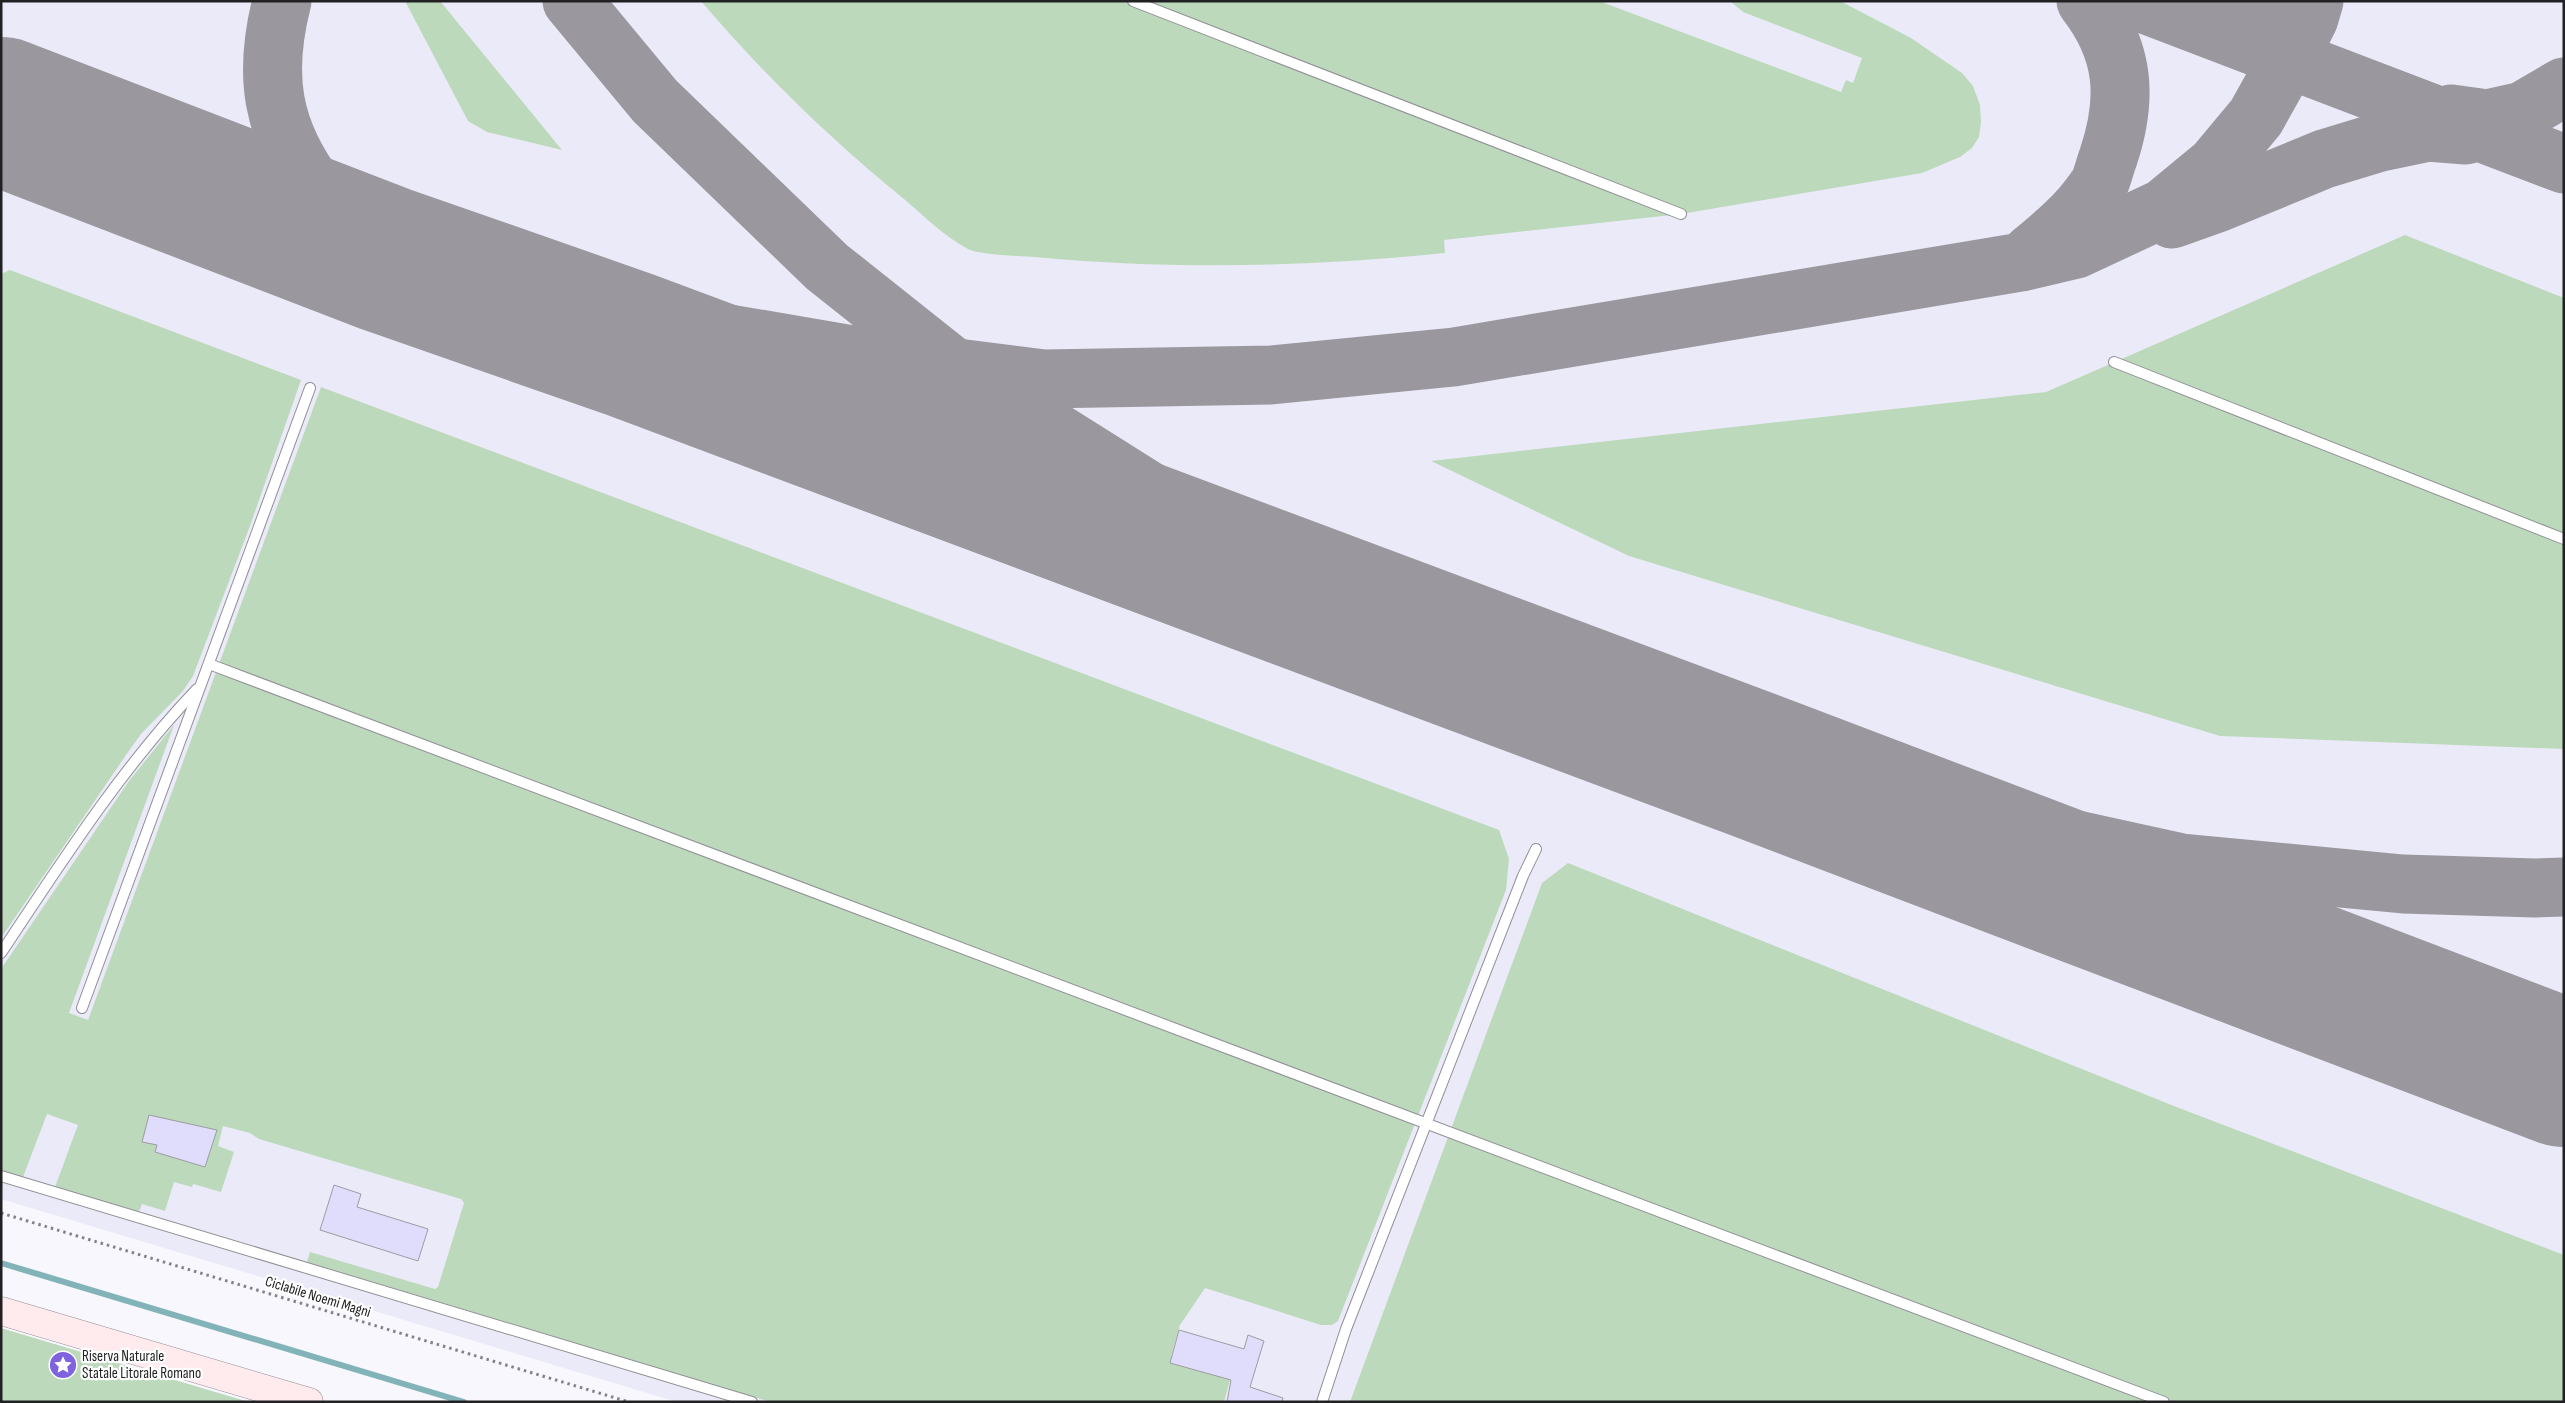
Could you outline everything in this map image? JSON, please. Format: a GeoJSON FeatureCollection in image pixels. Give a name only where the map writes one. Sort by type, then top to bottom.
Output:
{"type":"FeatureCollection","features":[{"type":"Feature","properties":{"kind":"street"},"geometry":{"type":"LineString","coordinates":[[1,1311],[309,1402]]}},
{"type":"Feature","properties":{"kind":"lane"},"geometry":{"type":"LineString","coordinates":[[1133,1],[1681,214]]}},
{"type":"Feature","properties":{"kind":"lane"},"geometry":{"type":"LineString","coordinates":[[2114,362],[2564,539]]}},
{"type":"Feature","properties":{"kind":"lane"},"geometry":{"type":"LineString","coordinates":[[82,1008],[310,388]]}},
{"type":"Feature","properties":{"kind":"lane"},"geometry":{"type":"LineString","coordinates":[[209,664],[2164,1402]]}},
{"type":"Feature","properties":{"kind":"lane"},"geometry":{"type":"LineString","coordinates":[[1,953],[124,773],[167,719],[201,684]]}},
{"type":"Feature","properties":{"kind":"lane"},"geometry":{"type":"LineString","coordinates":[[1322,1402],[1346,1329],[1523,876],[1536,849]]}},
{"type":"Feature","properties":{"kind":"lane"},"geometry":{"type":"LineString","coordinates":[[1,1176],[752,1402]]}},
{"type":"Feature","properties":{"kind":"path","name":"Ciclabile Noemi Magni"},"geometry":{"type":"LineString","coordinates":[[1,1213],[629,1402]]}},
{"type":"Feature","properties":{"kind":"shaded area"},"geometry":{"type":"Polygon","coordinates":[[[1,1],[2564,1],[2564,1402],[677,1402],[1,1199],[1,1]]]}},
{"type":"Feature","properties":{"kind":"green space"},"geometry":{"type":"Polygon","coordinates":[[[405,1],[440,1],[562,150],[487,132],[468,121],[405,1]]]}},
{"type":"Feature","properties":{"kind":"green space"},"geometry":{"type":"Polygon","coordinates":[[[701,1],[1599,1],[1841,92],[1846,80],[1853,83],[1862,58],[1743,12],[1730,1],[1840,1],[1911,38],[1962,73],[1973,86],[1980,105],[1981,122],[1979,137],[1972,148],[1960,157],[1922,173],[1681,214],[1444,240],[1445,253],[1343,261],[1240,265],[1137,264],[1000,255],[981,253],[968,249],[951,239],[935,226],[850,153],[798,105],[748,54],[701,1]]]}},
{"type":"Feature","properties":{"kind":"green space"},"geometry":{"type":"Polygon","coordinates":[[[2405,235],[2564,298],[2564,749],[2220,736],[1629,556],[1431,461],[2046,392],[2405,235]]]}},
{"type":"Feature","properties":{"kind":"green space"},"geometry":{"type":"Polygon","coordinates":[[[10,270],[301,380],[250,526],[193,676],[183,691],[141,734],[1,938],[1,274],[10,270]]]}},
{"type":"Feature","properties":{"kind":"green space"},"geometry":{"type":"Polygon","coordinates":[[[321,387],[1499,830],[1509,859],[1506,890],[1338,1321],[1332,1325],[1321,1325],[1205,1288],[1180,1325],[1171,1356],[1232,1373],[1224,1402],[771,1402],[307,1262],[310,1252],[435,1289],[438,1287],[464,1203],[461,1199],[259,1139],[250,1133],[223,1126],[218,1146],[234,1152],[221,1192],[193,1184],[192,1187],[174,1182],[165,1211],[142,1204],[139,1212],[55,1187],[78,1125],[47,1114],[23,1177],[1,1171],[1,969],[129,781],[174,725],[69,1013],[88,1020],[321,387]]]}},
{"type":"Feature","properties":{"kind":"green space"},"geometry":{"type":"Polygon","coordinates":[[[1568,863],[2179,1108],[2564,1255],[2564,1402],[1350,1402],[1542,883],[1568,863]]]}},
{"type":"Feature","properties":{"kind":"green space","name":"Riserva Naturale Statale Litorale Romano"},"geometry":{"type":"Polygon","coordinates":[[[1,1328],[249,1402],[1,1402],[1,1328]]]}},
{"type":"Feature","properties":{"kind":"building"},"geometry":{"type":"Polygon","coordinates":[[[149,1115],[217,1130],[205,1167],[155,1152],[157,1145],[142,1142],[149,1115]]]}},
{"type":"Feature","properties":{"kind":"building"},"geometry":{"type":"Polygon","coordinates":[[[334,1185],[361,1194],[357,1207],[428,1229],[418,1261],[320,1230],[334,1185]]]}},
{"type":"Feature","properties":{"kind":"building"},"geometry":{"type":"Polygon","coordinates":[[[1179,1330],[1244,1349],[1248,1335],[1264,1341],[1250,1387],[1283,1398],[1282,1402],[1227,1402],[1231,1380],[1170,1363],[1179,1330]]]}},
{"type":"Feature","properties":{"kind":"waterway"},"geometry":{"type":"LineString","coordinates":[[1,1263],[464,1402]]}},
{"type":"Feature","properties":{"kind":"taxiway"},"geometry":{"type":"LineString","coordinates":[[282,1],[273,53],[275,101],[281,124],[302,169],[318,192],[359,232],[366,235]]}},
{"type":"Feature","properties":{"kind":"taxiway"},"geometry":{"type":"LineString","coordinates":[[572,1],[655,101],[827,267],[958,371],[1160,498],[1501,671]]}},
{"type":"Feature","properties":{"kind":"taxiway"},"geometry":{"type":"LineString","coordinates":[[2031,254],[2073,216],[2097,187],[2103,175],[2114,136],[2120,96],[2119,76],[2109,38],[2086,1]]}},
{"type":"Feature","properties":{"kind":"taxiway"},"geometry":{"type":"LineString","coordinates":[[2137,1],[2564,164]]}},
{"type":"Feature","properties":{"kind":"taxiway"},"geometry":{"type":"LineString","coordinates":[[2185,14],[2208,17],[2231,15],[2253,10],[2275,1]]}},
{"type":"Feature","properties":{"kind":"taxiway"},"geometry":{"type":"LineString","coordinates":[[213,192],[498,278],[700,329],[847,354],[1044,379],[1271,375],[1454,357],[2021,262],[2076,249],[2164,208],[2216,165],[2256,117],[2289,58],[2309,18],[2314,1]]}},
{"type":"Feature","properties":{"kind":"taxiway"},"geometry":{"type":"LineString","coordinates":[[2451,114],[2487,119],[2523,111],[2564,87]]}},
{"type":"Feature","properties":{"kind":"taxiway"},"geometry":{"type":"LineString","coordinates":[[2172,219],[2217,203],[2324,159],[2380,142],[2428,132],[2466,135]]}},
{"type":"Feature","properties":{"kind":"taxiway"},"geometry":{"type":"LineString","coordinates":[[1754,765],[1962,815],[2182,863],[2403,884],[2535,888],[2564,887]]}},
{"type":"Feature","properties":{"kind":"runway"},"geometry":{"type":"LineString","coordinates":[[1,111],[385,259],[631,345],[1754,765],[2564,1073]]}},
{"type":"Feature","properties":{"kind":"place","name":"Riserva Naturale Statale Litorale Romano"},"geometry":{"type":"Point","coordinates":[63,1365]}}]}
